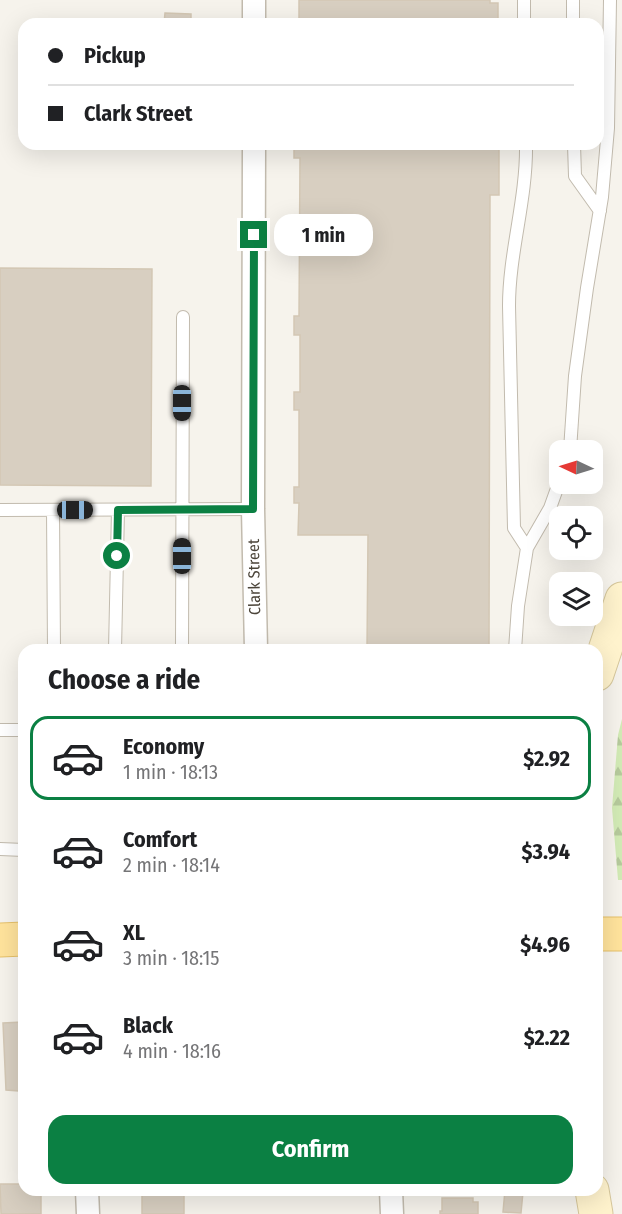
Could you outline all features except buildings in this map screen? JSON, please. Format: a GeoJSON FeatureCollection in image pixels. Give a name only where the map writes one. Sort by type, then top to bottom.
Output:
{"type":"FeatureCollection","features":[{"type":"Feature","properties":{"kind":"main road"},"geometry":{"type":"LineString","coordinates":[[603,656],[622,600]]}},
{"type":"Feature","properties":{"kind":"main road"},"geometry":{"type":"LineString","coordinates":[[603,934],[622,934]]}},
{"type":"Feature","properties":{"kind":"main road"},"geometry":{"type":"LineString","coordinates":[[0,940],[18,939]]}},
{"type":"Feature","properties":{"kind":"main road"},"geometry":{"type":"LineString","coordinates":[[592,1196],[596,1214]]}},
{"type":"Feature","properties":{"kind":"street"},"geometry":{"type":"LineString","coordinates":[[254,0],[254,18]]}},
{"type":"Feature","properties":{"kind":"street","name":"Clark Street"},"geometry":{"type":"LineString","coordinates":[[254,150],[253,509],[256,644]]}},
{"type":"Feature","properties":{"kind":"street"},"geometry":{"type":"LineString","coordinates":[[87,1196],[88,1214]]}},
{"type":"Feature","properties":{"kind":"street"},"geometry":{"type":"LineString","coordinates":[[392,1196],[392,1214]]}},
{"type":"Feature","properties":{"kind":"lane"},"geometry":{"type":"LineString","coordinates":[[524,0],[524,18]]}},
{"type":"Feature","properties":{"kind":"lane"},"geometry":{"type":"LineString","coordinates":[[573,0],[573,18]]}},
{"type":"Feature","properties":{"kind":"lane"},"geometry":{"type":"LineString","coordinates":[[571,440],[575,376],[600,211],[608,128],[610,0]]}},
{"type":"Feature","properties":{"kind":"lane"},"geometry":{"type":"LineString","coordinates":[[526,150],[526,170],[509,285],[509,306],[514,528],[527,548]]}},
{"type":"Feature","properties":{"kind":"lane"},"geometry":{"type":"LineString","coordinates":[[574,150],[575,176],[600,211]]}},
{"type":"Feature","properties":{"kind":"lane"},"geometry":{"type":"LineString","coordinates":[[182,644],[183,317]]}},
{"type":"Feature","properties":{"kind":"lane"},"geometry":{"type":"LineString","coordinates":[[515,644],[527,548],[550,508],[555,494]]}},
{"type":"Feature","properties":{"kind":"lane"},"geometry":{"type":"LineString","coordinates":[[0,510],[253,509]]}},
{"type":"Feature","properties":{"kind":"lane"},"geometry":{"type":"LineString","coordinates":[[53,510],[54,644]]}},
{"type":"Feature","properties":{"kind":"lane"},"geometry":{"type":"LineString","coordinates":[[115,644],[118,510]]}},
{"type":"Feature","properties":{"kind":"lane"},"geometry":{"type":"LineString","coordinates":[[0,730],[18,730]]}},
{"type":"Feature","properties":{"kind":"lane"},"geometry":{"type":"LineString","coordinates":[[0,849],[18,850]]}},
{"type":"Feature","properties":{"kind":"green space"},"geometry":{"type":"Polygon","coordinates":[[[622,719],[622,880],[618,880],[612,808],[618,735],[622,719]]]}},
{"type":"Feature","properties":{"kind":"route"},"geometry":{"type":"LineString","coordinates":[[117,556],[118,510],[253,509],[254,235]]}}]}
